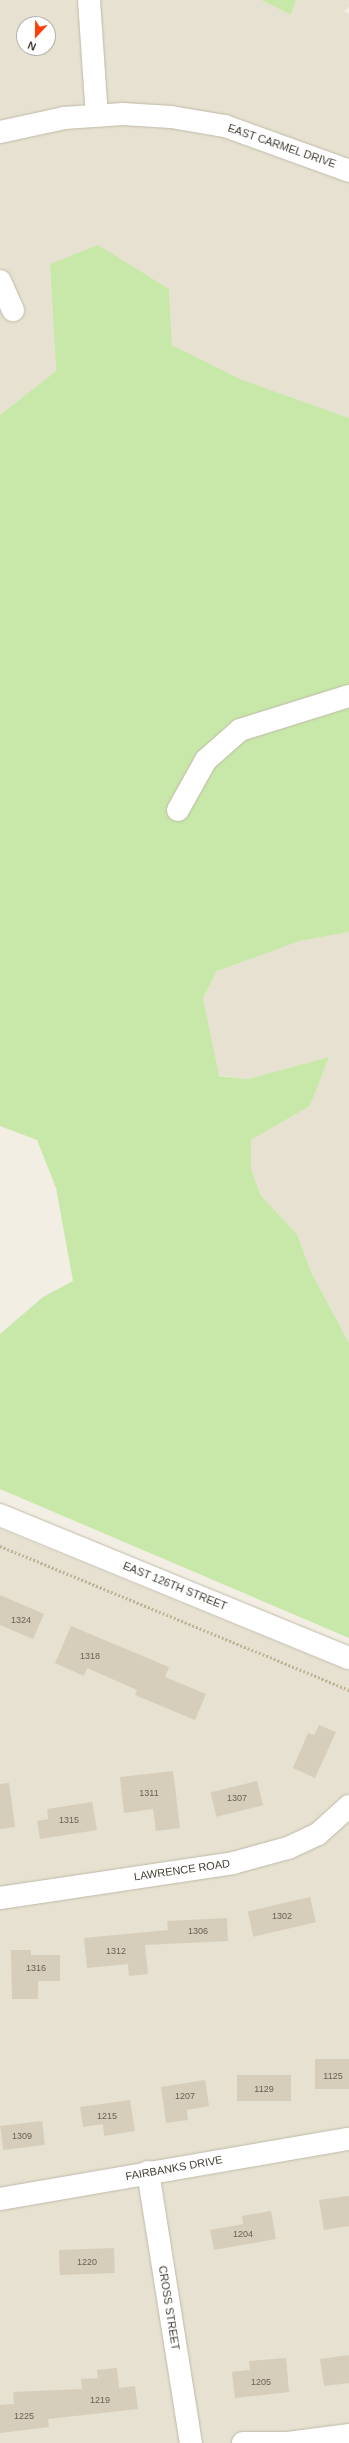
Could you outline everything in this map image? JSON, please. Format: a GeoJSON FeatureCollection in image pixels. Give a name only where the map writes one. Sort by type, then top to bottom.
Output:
{"type":"FeatureCollection","features":[{"type":"Feature","properties":{"kind":"street"},"geometry":{"type":"LineString","coordinates":[[89,0],[97,116]]}},
{"type":"Feature","properties":{"kind":"street","name":"EAST CARMEL DRIVE"},"geometry":{"type":"LineString","coordinates":[[0,132],[28,124],[97,116],[171,117],[224,126],[349,171]]}},
{"type":"Feature","properties":{"kind":"street"},"geometry":{"type":"LineString","coordinates":[[0,281],[12,310]]}},
{"type":"Feature","properties":{"kind":"street"},"geometry":{"type":"LineString","coordinates":[[178,810],[206,760],[240,730],[349,696]]}},
{"type":"Feature","properties":{"kind":"street","name":"EAST 126TH STREET"},"geometry":{"type":"LineString","coordinates":[[0,1515],[349,1658]]}},
{"type":"Feature","properties":{"kind":"street","name":"LAWRENCE ROAD"},"geometry":{"type":"LineString","coordinates":[[0,1898],[240,1861],[288,1848],[318,1834],[349,1806]]}},
{"type":"Feature","properties":{"kind":"street","name":"FAIRBANKS DRIVE"},"geometry":{"type":"LineString","coordinates":[[0,2199],[148,2172],[349,2139]]}},
{"type":"Feature","properties":{"kind":"street","name":"CROSS STREET"},"geometry":{"type":"LineString","coordinates":[[148,2172],[192,2443]]}},
{"type":"Feature","properties":{"kind":"street"},"geometry":{"type":"LineString","coordinates":[[243,2443],[288,2443],[349,2435]]}},
{"type":"Feature","properties":{"kind":"path"},"geometry":{"type":"LineString","coordinates":[[0,1546],[349,1690]]}},
{"type":"Feature","properties":{"kind":"shaded area"},"geometry":{"type":"Polygon","coordinates":[[[0,0],[261,0],[291,15],[296,0],[349,0],[349,7],[344,11],[349,14],[349,418],[240,379],[172,345],[169,289],[50,264],[56,371],[0,415],[0,0]]]}},
{"type":"Feature","properties":{"kind":"shaded area"},"geometry":{"type":"Polygon","coordinates":[[[349,932],[349,1343],[311,1272],[297,1234],[261,1196],[251,1168],[251,1140],[310,1106],[329,1057],[248,1079],[218,1075],[203,998],[217,971],[300,941],[349,932]]]}},
{"type":"Feature","properties":{"kind":"shaded area"},"geometry":{"type":"Polygon","coordinates":[[[0,1529],[349,1671],[349,2443],[0,2443],[0,1529]]]}},
{"type":"Feature","properties":{"kind":"green space"},"geometry":{"type":"Polygon","coordinates":[[[261,0],[296,0],[291,15],[261,0]]]}},
{"type":"Feature","properties":{"kind":"green space"},"geometry":{"type":"Polygon","coordinates":[[[98,245],[169,289],[172,345],[240,379],[349,418],[349,932],[300,941],[217,971],[203,998],[219,1076],[248,1079],[329,1057],[310,1106],[251,1140],[251,1168],[261,1196],[297,1234],[311,1272],[349,1343],[349,1638],[0,1489],[0,1334],[43,1297],[73,1281],[56,1188],[37,1140],[0,1126],[0,415],[56,371],[50,264],[98,245]]]}},
{"type":"Feature","properties":{"kind":"building"},"geometry":{"type":"Polygon","coordinates":[[[0,1595],[44,1614],[33,1639],[0,1625],[0,1595]]]}},
{"type":"Feature","properties":{"kind":"building"},"geometry":{"type":"Polygon","coordinates":[[[71,1626],[169,1667],[165,1677],[206,1694],[195,1720],[135,1695],[137,1690],[87,1668],[84,1676],[55,1663],[71,1626]]]}},
{"type":"Feature","properties":{"kind":"building"},"geometry":{"type":"Polygon","coordinates":[[[319,1725],[336,1732],[315,1778],[293,1768],[308,1733],[314,1735],[319,1725]]]}},
{"type":"Feature","properties":{"kind":"building"},"geometry":{"type":"Polygon","coordinates":[[[173,1771],[180,1828],[156,1831],[153,1809],[124,1813],[120,1777],[173,1771]]]}},
{"type":"Feature","properties":{"kind":"building"},"geometry":{"type":"Polygon","coordinates":[[[257,1781],[263,1805],[216,1817],[210,1793],[257,1781]]]}},
{"type":"Feature","properties":{"kind":"building"},"geometry":{"type":"Polygon","coordinates":[[[9,1783],[15,1827],[0,1829],[0,1784],[9,1783]]]}},
{"type":"Feature","properties":{"kind":"building"},"geometry":{"type":"Polygon","coordinates":[[[92,1802],[97,1830],[40,1839],[37,1821],[48,1819],[47,1809],[92,1802]]]}},
{"type":"Feature","properties":{"kind":"building"},"geometry":{"type":"Polygon","coordinates":[[[310,1897],[316,1922],[253,1937],[248,1911],[310,1897]]]}},
{"type":"Feature","properties":{"kind":"building"},"geometry":{"type":"Polygon","coordinates":[[[227,1918],[228,1941],[145,1945],[148,1974],[129,1976],[128,1964],[87,1968],[84,1938],[168,1930],[167,1921],[227,1918]]]}},
{"type":"Feature","properties":{"kind":"building"},"geometry":{"type":"Polygon","coordinates":[[[11,1950],[31,1950],[31,1955],[60,1955],[60,1981],[38,1981],[38,1999],[12,1999],[11,1950]]]}},
{"type":"Feature","properties":{"kind":"building"},"geometry":{"type":"Polygon","coordinates":[[[315,2059],[349,2059],[349,2089],[315,2089],[315,2059]]]}},
{"type":"Feature","properties":{"kind":"building"},"geometry":{"type":"Polygon","coordinates":[[[237,2075],[291,2075],[291,2101],[237,2101],[237,2075]]]}},
{"type":"Feature","properties":{"kind":"building"},"geometry":{"type":"Polygon","coordinates":[[[205,2080],[209,2106],[187,2110],[188,2120],[166,2123],[161,2087],[205,2080]]]}},
{"type":"Feature","properties":{"kind":"building"},"geometry":{"type":"Polygon","coordinates":[[[130,2100],[135,2131],[104,2136],[103,2124],[83,2127],[80,2107],[130,2100]]]}},
{"type":"Feature","properties":{"kind":"building"},"geometry":{"type":"Polygon","coordinates":[[[42,2121],[45,2145],[3,2150],[0,2126],[42,2121]]]}},
{"type":"Feature","properties":{"kind":"building"},"geometry":{"type":"Polygon","coordinates":[[[349,2196],[349,2226],[324,2230],[319,2200],[349,2196]]]}},
{"type":"Feature","properties":{"kind":"building"},"geometry":{"type":"Polygon","coordinates":[[[271,2211],[276,2239],[214,2250],[210,2230],[243,2224],[242,2216],[271,2211]]]}},
{"type":"Feature","properties":{"kind":"building"},"geometry":{"type":"Polygon","coordinates":[[[114,2248],[115,2273],[60,2275],[59,2250],[114,2248]]]}},
{"type":"Feature","properties":{"kind":"building"},"geometry":{"type":"Polygon","coordinates":[[[349,2355],[349,2383],[324,2386],[320,2359],[349,2355]]]}},
{"type":"Feature","properties":{"kind":"building"},"geometry":{"type":"Polygon","coordinates":[[[286,2358],[289,2392],[235,2398],[232,2372],[250,2370],[249,2361],[286,2358]]]}},
{"type":"Feature","properties":{"kind":"building"},"geometry":{"type":"Polygon","coordinates":[[[117,2368],[119,2388],[135,2386],[138,2409],[48,2419],[49,2427],[0,2433],[0,2405],[14,2404],[13,2392],[82,2389],[81,2379],[98,2378],[97,2370],[117,2368]]]}}]}
